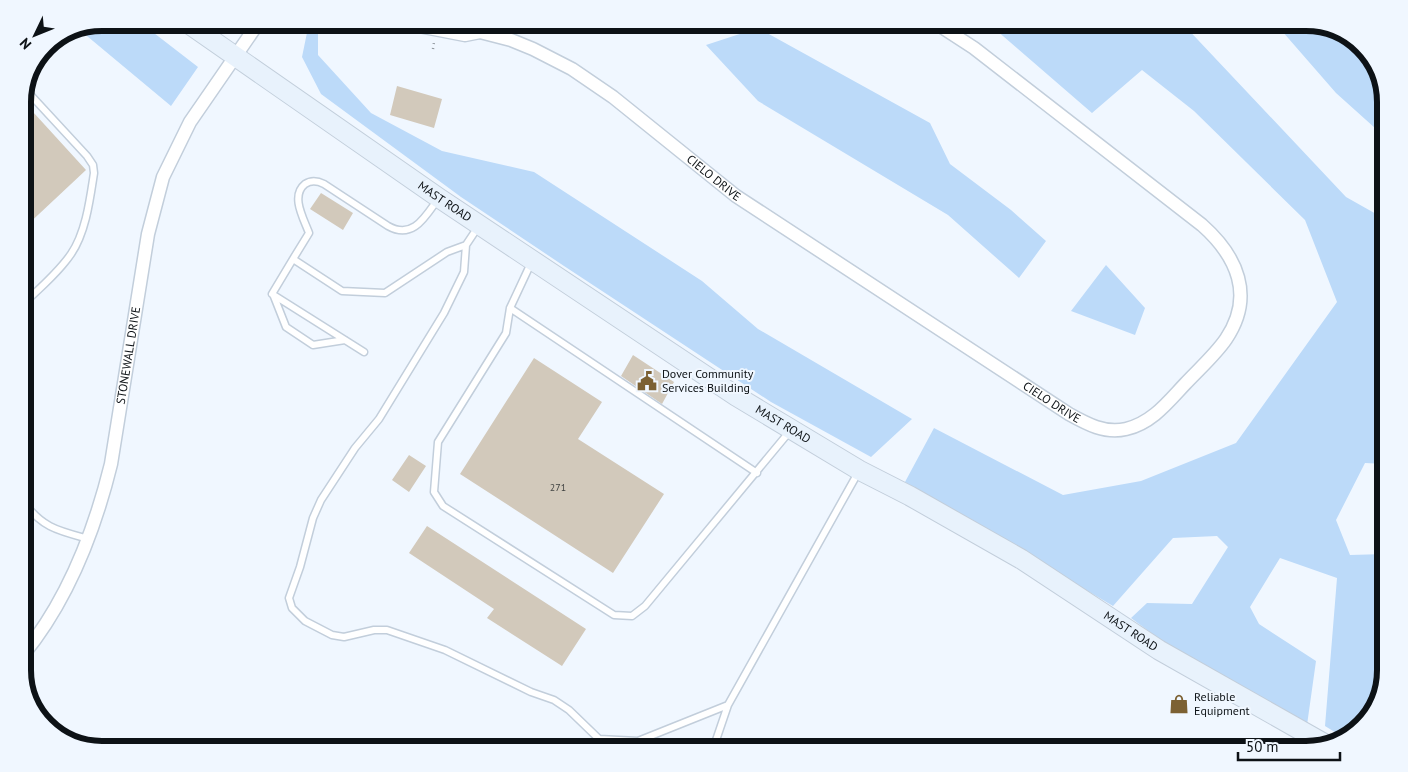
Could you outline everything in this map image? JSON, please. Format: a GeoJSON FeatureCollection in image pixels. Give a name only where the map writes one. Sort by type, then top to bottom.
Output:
{"type":"FeatureCollection","features":[{"type":"Feature","properties":{"kind":"street","name":"MAST ROAD"},"geometry":{"type":"LineString","coordinates":[[199,31],[479,225],[791,430],[859,470],[910,496],[1021,559],[1159,650],[1317,740]]}},
{"type":"Feature","properties":{"kind":"street","name":"STONEWALL DRIVE"},"geometry":{"type":"LineString","coordinates":[[31,644],[55,610],[89,539],[102,500],[111,464],[139,284],[154,204],[177,146],[190,122],[252,31]]}},
{"type":"Feature","properties":{"kind":"street","name":"CIELO DRIVE"},"geometry":{"type":"LineString","coordinates":[[444,31],[465,35],[480,32],[533,49],[572,69],[613,97],[736,196],[1069,414],[1098,428],[1125,429],[1139,425],[1162,409],[1216,352],[1232,330],[1240,305],[1239,278],[1234,264],[1227,250],[1202,225],[974,48],[948,31]]}},
{"type":"Feature","properties":{"kind":"lane"},"geometry":{"type":"LineString","coordinates":[[31,96],[87,156],[93,165],[94,173],[82,228],[71,254],[31,296]]}},
{"type":"Feature","properties":{"kind":"lane"},"geometry":{"type":"LineString","coordinates":[[272,294],[309,233],[298,198],[300,189],[308,182],[324,184],[388,226],[400,231],[411,230],[420,224],[439,198]]}},
{"type":"Feature","properties":{"kind":"lane"},"geometry":{"type":"LineString","coordinates":[[479,225],[466,245],[464,272],[444,314],[379,420],[355,448],[317,509],[289,598],[292,608],[304,621],[332,635],[344,638],[374,630],[387,630],[445,650],[531,692],[554,700],[569,710],[599,739],[638,741],[728,705]]}},
{"type":"Feature","properties":{"kind":"lane"},"geometry":{"type":"LineString","coordinates":[[293,259],[342,291],[385,293],[447,252],[466,245]]}},
{"type":"Feature","properties":{"kind":"lane"},"geometry":{"type":"LineString","coordinates":[[533,260],[510,308],[506,333],[438,442],[434,492],[443,506],[614,615],[632,616],[645,606],[791,430]]}},
{"type":"Feature","properties":{"kind":"lane"},"geometry":{"type":"LineString","coordinates":[[272,294],[286,327],[313,345],[345,340]]}},
{"type":"Feature","properties":{"kind":"lane"},"geometry":{"type":"LineString","coordinates":[[272,294],[364,352]]}},
{"type":"Feature","properties":{"kind":"lane"},"geometry":{"type":"LineString","coordinates":[[510,308],[757,473]]}},
{"type":"Feature","properties":{"kind":"lane"},"geometry":{"type":"LineString","coordinates":[[716,741],[728,705],[859,470]]}},
{"type":"Feature","properties":{"kind":"lane"},"geometry":{"type":"LineString","coordinates":[[31,512],[36,519],[46,525],[89,539]]}},
{"type":"Feature","properties":{"kind":"path"},"geometry":{"type":"LineString","coordinates":[[564,741],[599,739]]}},
{"type":"Feature","properties":{"kind":"shaded area"},"geometry":{"type":"Polygon","coordinates":[[[102,31],[151,31],[198,67],[171,106],[84,34],[102,31]]]}},
{"type":"Feature","properties":{"kind":"shaded area"},"geometry":{"type":"Polygon","coordinates":[[[307,31],[318,31],[318,55],[371,113],[442,151],[534,172],[702,281],[758,329],[912,419],[871,457],[771,402],[461,197],[321,94],[302,57],[307,31]]]}},
{"type":"Feature","properties":{"kind":"shaded area"},"geometry":{"type":"Polygon","coordinates":[[[749,31],[763,31],[930,123],[950,164],[1011,210],[1046,241],[1019,278],[948,215],[758,101],[706,45],[749,31]]]}},
{"type":"Feature","properties":{"kind":"shaded area"},"geometry":{"type":"Polygon","coordinates":[[[997,31],[1190,31],[1346,197],[1377,214],[1377,464],[1365,463],[1336,520],[1350,555],[1377,554],[1377,670],[1373,693],[1362,713],[1349,726],[1337,733],[1325,726],[1337,578],[1280,558],[1250,607],[1259,624],[1316,661],[1307,725],[1158,638],[1131,618],[1147,603],[1192,604],[1228,547],[1217,536],[1173,538],[1113,606],[905,482],[934,428],[1063,495],[1141,481],[1236,443],[1337,302],[1305,220],[1194,111],[1142,70],[1092,113],[997,31]]]}},
{"type":"Feature","properties":{"kind":"shaded area"},"geometry":{"type":"Polygon","coordinates":[[[1282,31],[1306,31],[1324,34],[1345,43],[1359,55],[1373,79],[1377,98],[1377,130],[1336,93],[1282,31]]]}},
{"type":"Feature","properties":{"kind":"shaded area"},"geometry":{"type":"Polygon","coordinates":[[[1106,265],[1145,308],[1135,335],[1071,311],[1106,265]]]}},
{"type":"Feature","properties":{"kind":"building"},"geometry":{"type":"Polygon","coordinates":[[[397,86],[442,99],[434,128],[390,115],[397,86]]]}},
{"type":"Feature","properties":{"kind":"building"},"geometry":{"type":"Polygon","coordinates":[[[31,110],[86,170],[31,222],[31,110]]]}},
{"type":"Feature","properties":{"kind":"building"},"geometry":{"type":"Polygon","coordinates":[[[321,193],[353,213],[343,230],[310,209],[321,193]]]}},
{"type":"Feature","properties":{"kind":"building","name":"Dover Community Services Building"},"geometry":{"type":"Polygon","coordinates":[[[633,355],[674,382],[662,404],[621,376],[633,355]]]}},
{"type":"Feature","properties":{"kind":"building"},"geometry":{"type":"Polygon","coordinates":[[[534,358],[602,402],[578,439],[664,494],[613,573],[460,474],[534,358]]]}},
{"type":"Feature","properties":{"kind":"building"},"geometry":{"type":"Polygon","coordinates":[[[409,455],[426,466],[409,492],[392,480],[409,455]]]}},
{"type":"Feature","properties":{"kind":"building"},"geometry":{"type":"Polygon","coordinates":[[[427,526],[586,629],[562,666],[487,618],[494,609],[409,553],[427,526]]]}},
{"type":"Feature","properties":{"kind":"place","name":"Dover Community Services Building"},"geometry":{"type":"Point","coordinates":[647,381]}},
{"type":"Feature","properties":{"kind":"place","name":"Reliable Equipment"},"geometry":{"type":"Point","coordinates":[1179,704]}}]}
